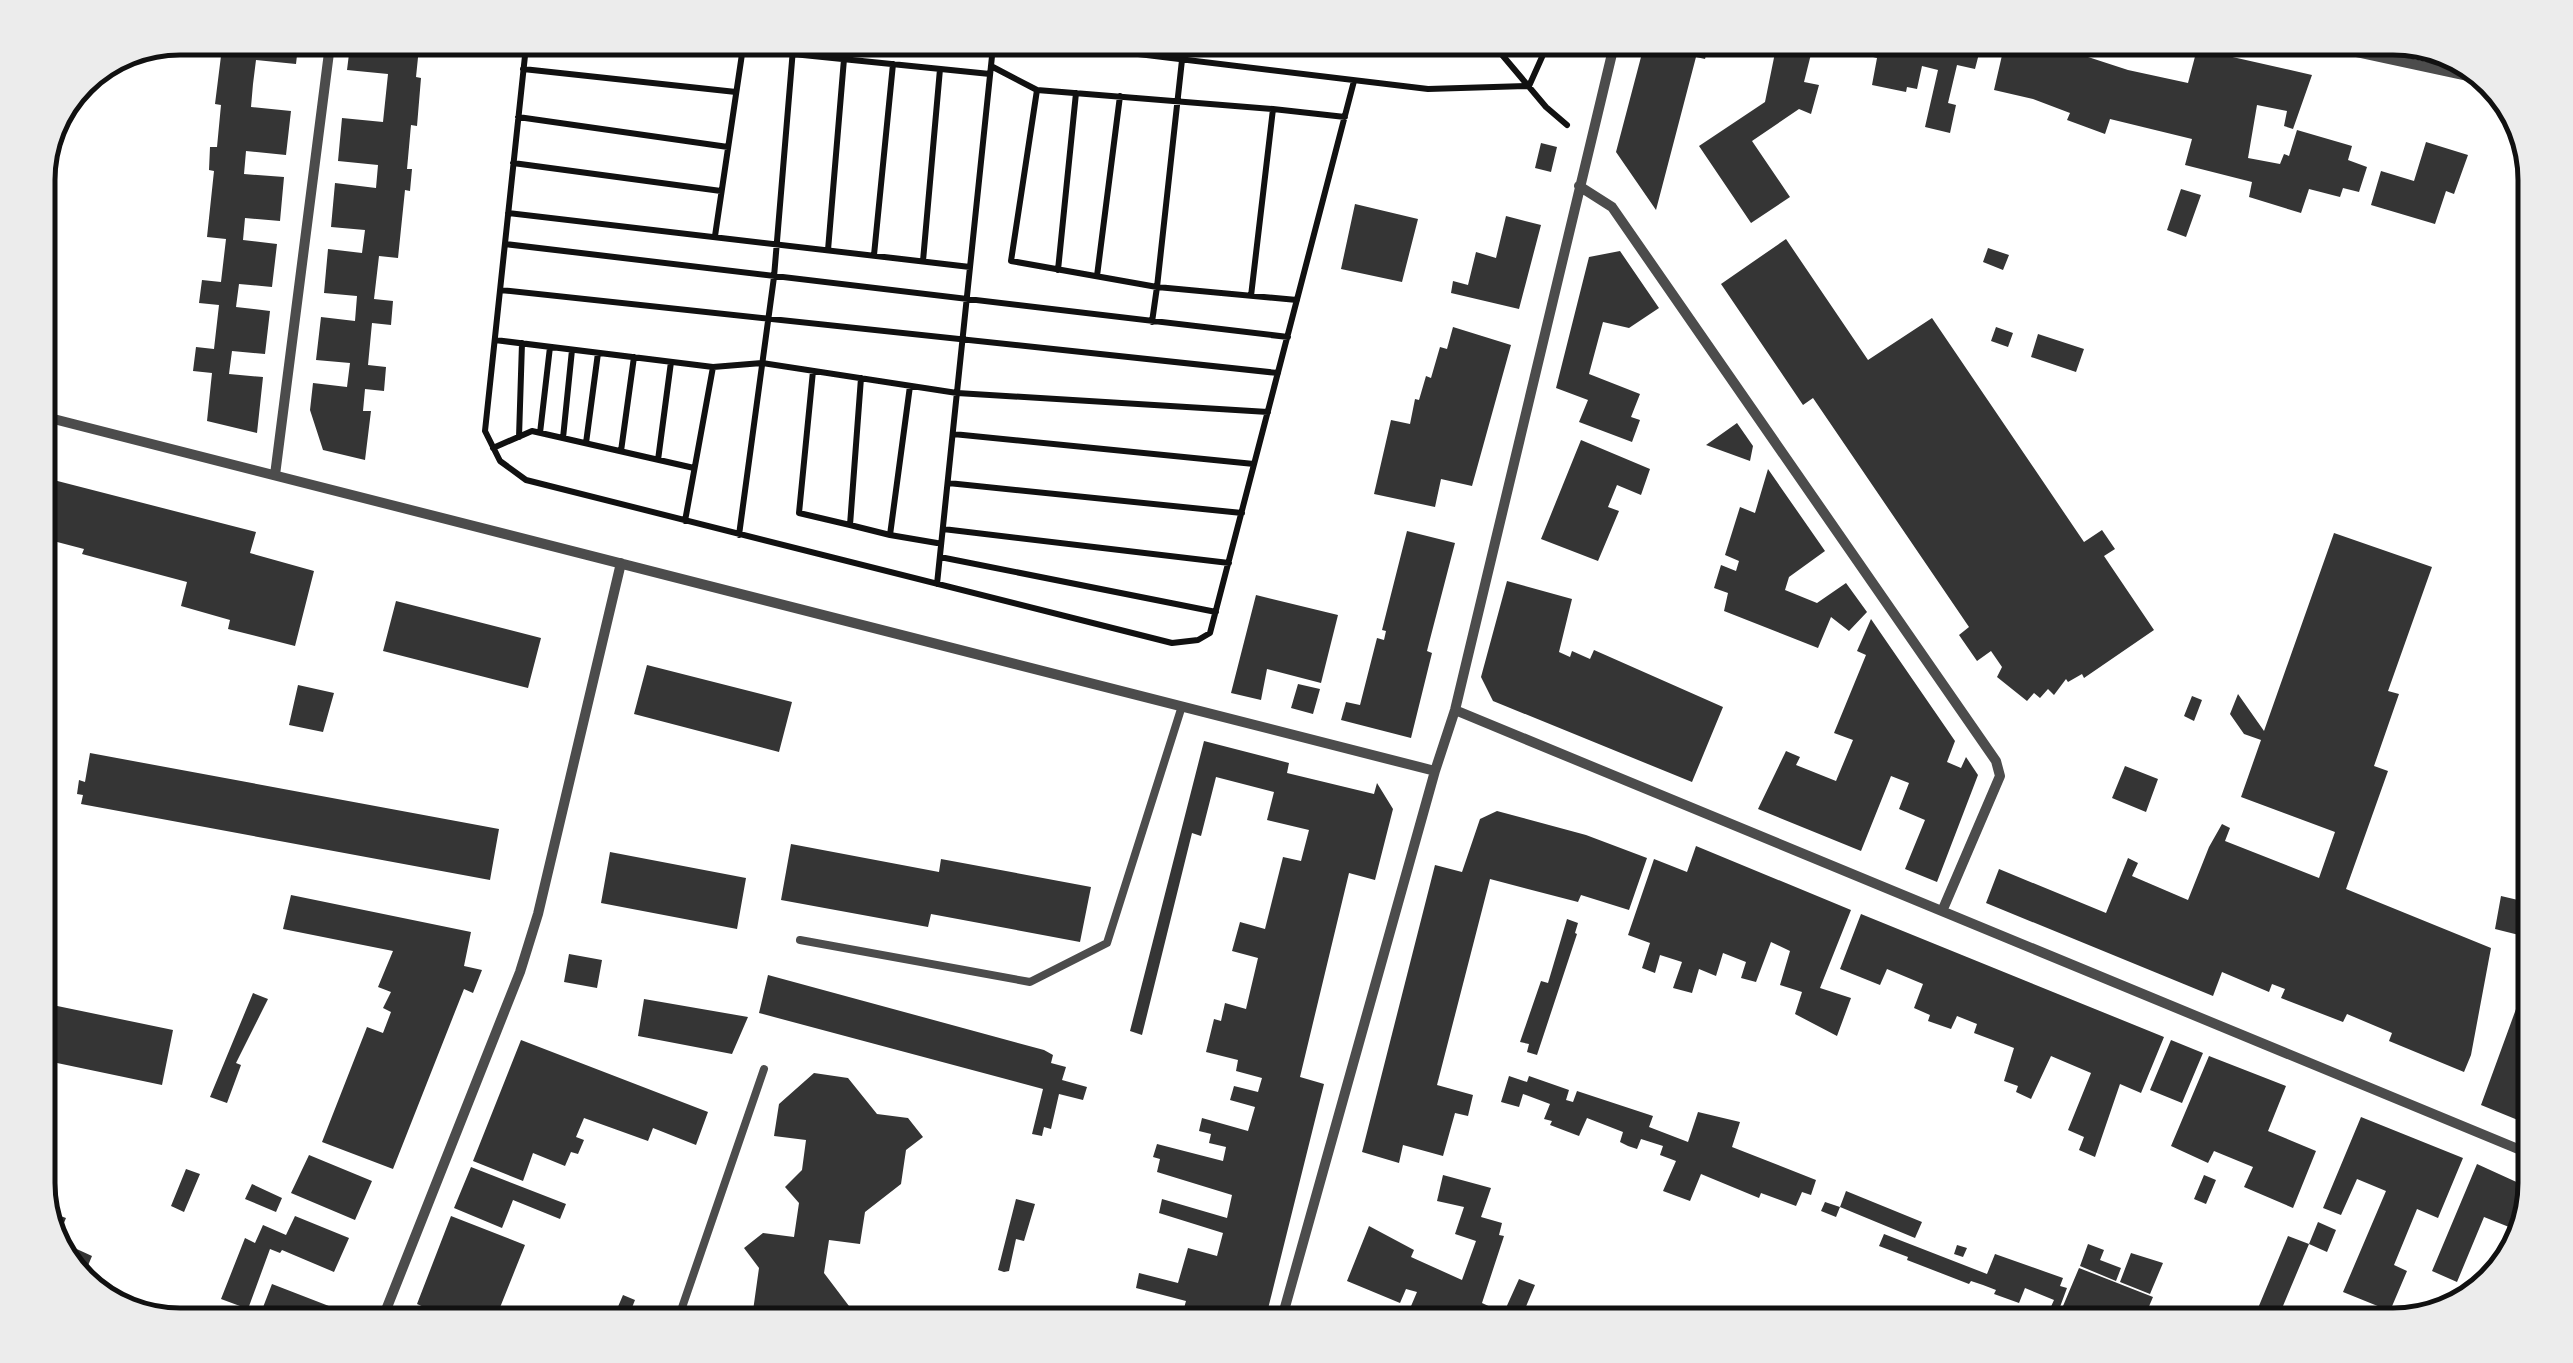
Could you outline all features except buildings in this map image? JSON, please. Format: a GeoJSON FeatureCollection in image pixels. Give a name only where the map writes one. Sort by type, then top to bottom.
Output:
{"type":"FeatureCollection","features":[{"type":"Feature","properties":{"kind":"street"},"geometry":{"type":"LineString","coordinates":[[275,475],[329,55]]}},
{"type":"Feature","properties":{"kind":"street"},"geometry":{"type":"LineString","coordinates":[[1285,1308],[1434,770],[1455,710],[1612,55]]}},
{"type":"Feature","properties":{"kind":"street"},"geometry":{"type":"LineString","coordinates":[[2368,55],[2459,74]]}},
{"type":"Feature","properties":{"kind":"street"},"geometry":{"type":"LineString","coordinates":[[1579,186],[1612,207],[1996,760],[2000,776],[1943,909]]}},
{"type":"Feature","properties":{"kind":"street"},"geometry":{"type":"LineString","coordinates":[[55,419],[1434,770]]}},
{"type":"Feature","properties":{"kind":"street"},"geometry":{"type":"LineString","coordinates":[[387,1308],[520,972],[538,914],[621,563]]}},
{"type":"Feature","properties":{"kind":"street"},"geometry":{"type":"LineString","coordinates":[[1455,710],[2518,1149]]}},
{"type":"Feature","properties":{"kind":"lane"},"geometry":{"type":"LineString","coordinates":[[800,940],[1030,982],[1107,943],[1182,706]]}},
{"type":"Feature","properties":{"kind":"lane"},"geometry":{"type":"LineString","coordinates":[[682,1308],[764,1069]]}},
{"type":"Feature","properties":{"kind":"path"},"geometry":{"type":"LineString","coordinates":[[525,55],[486,430],[500,461],[526,480],[1172,643],[1198,640],[1210,633],[1354,81]]}},
{"type":"Feature","properties":{"kind":"path"},"geometry":{"type":"LineString","coordinates":[[715,236],[742,55]]}},
{"type":"Feature","properties":{"kind":"path"},"geometry":{"type":"LineString","coordinates":[[739,534],[774,277],[793,55]]}},
{"type":"Feature","properties":{"kind":"path"},"geometry":{"type":"LineString","coordinates":[[803,55],[940,69],[991,70],[1037,90],[1344,117]]}},
{"type":"Feature","properties":{"kind":"path"},"geometry":{"type":"LineString","coordinates":[[937,584],[993,55]]}},
{"type":"Feature","properties":{"kind":"path"},"geometry":{"type":"LineString","coordinates":[[1140,55],[1428,89],[1529,86]]}},
{"type":"Feature","properties":{"kind":"path"},"geometry":{"type":"LineString","coordinates":[[1501,55],[1546,107]]}},
{"type":"Feature","properties":{"kind":"path"},"geometry":{"type":"LineString","coordinates":[[1529,86],[1544,55]]}},
{"type":"Feature","properties":{"kind":"path"},"geometry":{"type":"LineString","coordinates":[[828,250],[844,59]]}},
{"type":"Feature","properties":{"kind":"path"},"geometry":{"type":"LineString","coordinates":[[1152,322],[1182,60]]}},
{"type":"Feature","properties":{"kind":"path"},"geometry":{"type":"LineString","coordinates":[[874,255],[893,64]]}},
{"type":"Feature","properties":{"kind":"path"},"geometry":{"type":"LineString","coordinates":[[923,261],[940,69]]}},
{"type":"Feature","properties":{"kind":"path"},"geometry":{"type":"LineString","coordinates":[[523,70],[736,92]]}},
{"type":"Feature","properties":{"kind":"path"},"geometry":{"type":"LineString","coordinates":[[1037,90],[1011,261],[1156,287],[1297,300]]}},
{"type":"Feature","properties":{"kind":"path"},"geometry":{"type":"LineString","coordinates":[[1058,270],[1076,93]]}},
{"type":"Feature","properties":{"kind":"path"},"geometry":{"type":"LineString","coordinates":[[1097,276],[1120,96]]}},
{"type":"Feature","properties":{"kind":"path"},"geometry":{"type":"LineString","coordinates":[[1251,296],[1273,109]]}},
{"type":"Feature","properties":{"kind":"path"},"geometry":{"type":"LineString","coordinates":[[518,117],[728,147]]}},
{"type":"Feature","properties":{"kind":"path"},"geometry":{"type":"LineString","coordinates":[[513,163],[722,191]]}},
{"type":"Feature","properties":{"kind":"path"},"geometry":{"type":"LineString","coordinates":[[508,212],[970,267]]}},
{"type":"Feature","properties":{"kind":"path"},"geometry":{"type":"LineString","coordinates":[[505,244],[1288,336]]}},
{"type":"Feature","properties":{"kind":"path"},"geometry":{"type":"LineString","coordinates":[[500,290],[1278,373]]}},
{"type":"Feature","properties":{"kind":"path"},"geometry":{"type":"LineString","coordinates":[[495,340],[713,367],[762,363],[957,394],[1268,412]]}},
{"type":"Feature","properties":{"kind":"path"},"geometry":{"type":"LineString","coordinates":[[519,437],[522,344]]}},
{"type":"Feature","properties":{"kind":"path"},"geometry":{"type":"LineString","coordinates":[[540,434],[550,347]]}},
{"type":"Feature","properties":{"kind":"path"},"geometry":{"type":"LineString","coordinates":[[562,438],[572,350]]}},
{"type":"Feature","properties":{"kind":"path"},"geometry":{"type":"LineString","coordinates":[[586,443],[598,353]]}},
{"type":"Feature","properties":{"kind":"path"},"geometry":{"type":"LineString","coordinates":[[621,451],[634,357]]}},
{"type":"Feature","properties":{"kind":"path"},"geometry":{"type":"LineString","coordinates":[[658,460],[672,362]]}},
{"type":"Feature","properties":{"kind":"path"},"geometry":{"type":"LineString","coordinates":[[685,521],[713,367]]}},
{"type":"Feature","properties":{"kind":"path"},"geometry":{"type":"LineString","coordinates":[[813,370],[800,513],[937,544]]}},
{"type":"Feature","properties":{"kind":"path"},"geometry":{"type":"LineString","coordinates":[[850,525],[861,378]]}},
{"type":"Feature","properties":{"kind":"path"},"geometry":{"type":"LineString","coordinates":[[890,535],[910,386]]}},
{"type":"Feature","properties":{"kind":"path"},"geometry":{"type":"LineString","coordinates":[[493,448],[532,432],[694,468]]}},
{"type":"Feature","properties":{"kind":"path"},"geometry":{"type":"LineString","coordinates":[[953,434],[1254,464]]}},
{"type":"Feature","properties":{"kind":"path"},"geometry":{"type":"LineString","coordinates":[[948,483],[1242,513]]}},
{"type":"Feature","properties":{"kind":"path"},"geometry":{"type":"LineString","coordinates":[[943,530],[1228,563]]}},
{"type":"Feature","properties":{"kind":"path"},"geometry":{"type":"LineString","coordinates":[[940,557],[1216,612]]}}]}
